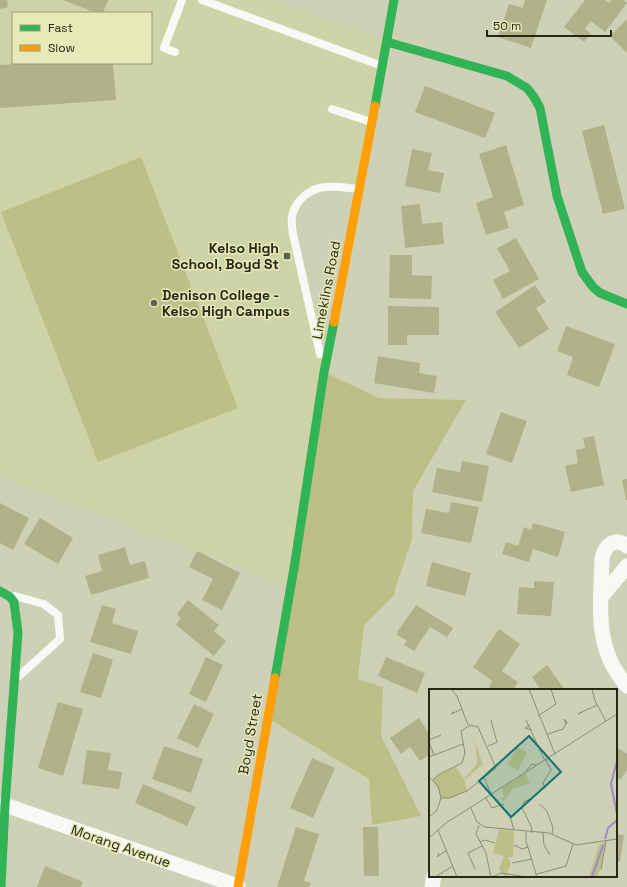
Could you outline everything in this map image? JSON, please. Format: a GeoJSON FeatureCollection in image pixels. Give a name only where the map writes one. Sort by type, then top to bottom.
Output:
{"type":"FeatureCollection","features":[{"type":"Feature","properties":{"kind":"main road","name":"Limekilns Road"},"geometry":{"type":"LineString","coordinates":[[290,586],[324,372],[360,189],[394,0]]}},
{"type":"Feature","properties":{"kind":"main road"},"geometry":{"type":"LineString","coordinates":[[387,42],[507,76],[518,81],[536,97],[540,108],[557,196],[582,272],[593,287],[600,293],[627,304]]}},
{"type":"Feature","properties":{"kind":"main road","name":"Boyd Street"},"geometry":{"type":"LineString","coordinates":[[238,887],[290,586]]}},
{"type":"Feature","properties":{"kind":"main road"},"geometry":{"type":"LineString","coordinates":[[0,591],[10,597],[14,602],[18,632],[5,805],[1,887]]}},
{"type":"Feature","properties":{"kind":"street"},"geometry":{"type":"LineString","coordinates":[[627,546],[622,543],[611,543],[603,552],[601,597],[601,630],[603,643],[616,672],[627,686]]}},
{"type":"Feature","properties":{"kind":"street"},"geometry":{"type":"LineString","coordinates":[[601,597],[627,566]]}},
{"type":"Feature","properties":{"kind":"street","name":"Morang Avenue"},"geometry":{"type":"LineString","coordinates":[[5,805],[238,887]]}},
{"type":"Feature","properties":{"kind":"street"},"geometry":{"type":"LineString","coordinates":[[432,887],[434,877]]}},
{"type":"Feature","properties":{"kind":"lane"},"geometry":{"type":"LineString","coordinates":[[175,52],[164,48],[182,0]]}},
{"type":"Feature","properties":{"kind":"lane"},"geometry":{"type":"LineString","coordinates":[[202,0],[382,66]]}},
{"type":"Feature","properties":{"kind":"lane"},"geometry":{"type":"LineString","coordinates":[[332,109],[372,123]]}},
{"type":"Feature","properties":{"kind":"lane"},"geometry":{"type":"LineString","coordinates":[[324,372],[293,234],[292,215],[301,198],[316,189],[324,187],[360,189]]}},
{"type":"Feature","properties":{"kind":"lane"},"geometry":{"type":"LineString","coordinates":[[0,591],[44,604],[58,615],[60,639],[14,680]]}},
{"type":"Feature","properties":{"kind":"shaded area","name":"Denison College - Kelso High Campus"},"geometry":{"type":"Polygon","coordinates":[[[0,0],[272,0],[387,42],[360,189],[333,187],[308,193],[292,215],[324,372],[290,586],[0,476],[0,0]]]}},
{"type":"Feature","properties":{"kind":"shaded area"},"geometry":{"type":"Polygon","coordinates":[[[141,157],[238,408],[98,462],[1,212],[141,157]]]}},
{"type":"Feature","properties":{"kind":"shaded area"},"geometry":{"type":"Polygon","coordinates":[[[324,372],[379,398],[466,400],[413,491],[412,539],[394,595],[364,625],[358,679],[383,687],[381,736],[421,816],[372,825],[369,779],[272,721],[324,372]]]}},
{"type":"Feature","properties":{"kind":"building"},"geometry":{"type":"Polygon","coordinates":[[[0,0],[7,0],[8,7],[0,9],[0,0]]]}},
{"type":"Feature","properties":{"kind":"building"},"geometry":{"type":"Polygon","coordinates":[[[63,0],[108,0],[103,12],[94,12],[63,0]]]}},
{"type":"Feature","properties":{"kind":"building"},"geometry":{"type":"Polygon","coordinates":[[[525,0],[547,0],[531,48],[498,37],[509,4],[523,8],[525,0]]]}},
{"type":"Feature","properties":{"kind":"building"},"geometry":{"type":"Polygon","coordinates":[[[585,0],[605,0],[609,3],[611,0],[624,0],[627,3],[605,32],[591,21],[585,29],[591,34],[584,42],[564,27],[585,0]]]}},
{"type":"Feature","properties":{"kind":"building"},"geometry":{"type":"Polygon","coordinates":[[[627,19],[627,53],[610,36],[627,19]]]}},
{"type":"Feature","properties":{"kind":"building"},"geometry":{"type":"Polygon","coordinates":[[[113,64],[116,100],[0,108],[0,65],[113,64]]]}},
{"type":"Feature","properties":{"kind":"building"},"geometry":{"type":"Polygon","coordinates":[[[425,86],[495,113],[485,138],[415,112],[425,86]]]}},
{"type":"Feature","properties":{"kind":"building"},"geometry":{"type":"Polygon","coordinates":[[[604,125],[625,209],[603,214],[582,131],[604,125]]]}},
{"type":"Feature","properties":{"kind":"building"},"geometry":{"type":"Polygon","coordinates":[[[506,145],[524,205],[504,212],[509,228],[486,235],[476,203],[493,197],[479,154],[506,145]]]}},
{"type":"Feature","properties":{"kind":"building"},"geometry":{"type":"Polygon","coordinates":[[[412,149],[432,153],[428,170],[444,173],[440,193],[405,186],[412,149]]]}},
{"type":"Feature","properties":{"kind":"building"},"geometry":{"type":"Polygon","coordinates":[[[420,204],[422,224],[442,222],[444,244],[405,248],[401,206],[420,204]]]}},
{"type":"Feature","properties":{"kind":"building"},"geometry":{"type":"Polygon","coordinates":[[[516,238],[539,279],[503,299],[493,280],[510,271],[497,248],[516,238]]]}},
{"type":"Feature","properties":{"kind":"building"},"geometry":{"type":"Polygon","coordinates":[[[390,255],[412,255],[412,275],[432,276],[431,299],[389,298],[390,255]]]}},
{"type":"Feature","properties":{"kind":"building"},"geometry":{"type":"Polygon","coordinates":[[[535,285],[546,302],[536,308],[549,329],[519,348],[495,312],[535,285]]]}},
{"type":"Feature","properties":{"kind":"building"},"geometry":{"type":"Polygon","coordinates":[[[388,306],[439,307],[439,335],[407,335],[407,345],[388,345],[388,306]]]}},
{"type":"Feature","properties":{"kind":"building"},"geometry":{"type":"Polygon","coordinates":[[[566,326],[615,344],[599,387],[567,375],[573,357],[557,351],[566,326]]]}},
{"type":"Feature","properties":{"kind":"building"},"geometry":{"type":"Polygon","coordinates":[[[378,356],[420,363],[419,373],[437,376],[434,393],[374,383],[378,356]]]}},
{"type":"Feature","properties":{"kind":"building"},"geometry":{"type":"Polygon","coordinates":[[[501,412],[527,421],[512,463],[486,454],[501,412]]]}},
{"type":"Feature","properties":{"kind":"building"},"geometry":{"type":"Polygon","coordinates":[[[594,436],[604,485],[571,492],[565,466],[578,463],[576,450],[585,448],[583,438],[594,436]]]}},
{"type":"Feature","properties":{"kind":"building"},"geometry":{"type":"Polygon","coordinates":[[[462,461],[489,466],[482,502],[432,492],[437,468],[460,472],[462,461]]]}},
{"type":"Feature","properties":{"kind":"building"},"geometry":{"type":"Polygon","coordinates":[[[627,479],[627,500],[626,500],[622,480],[627,479]]]}},
{"type":"Feature","properties":{"kind":"building"},"geometry":{"type":"Polygon","coordinates":[[[451,502],[479,507],[471,543],[421,533],[426,509],[449,513],[451,502]]]}},
{"type":"Feature","properties":{"kind":"building"},"geometry":{"type":"Polygon","coordinates":[[[0,503],[29,518],[13,550],[0,543],[0,503]]]}},
{"type":"Feature","properties":{"kind":"building"},"geometry":{"type":"Polygon","coordinates":[[[40,518],[73,538],[58,564],[24,544],[40,518]]]}},
{"type":"Feature","properties":{"kind":"building"},"geometry":{"type":"Polygon","coordinates":[[[533,523],[565,532],[558,557],[533,549],[529,562],[502,554],[506,542],[518,546],[524,527],[531,530],[533,523]]]}},
{"type":"Feature","properties":{"kind":"building"},"geometry":{"type":"Polygon","coordinates":[[[125,547],[130,565],[145,561],[149,578],[91,595],[85,576],[102,571],[98,555],[125,547]]]}},
{"type":"Feature","properties":{"kind":"building"},"geometry":{"type":"Polygon","coordinates":[[[197,551],[240,573],[222,610],[202,600],[213,579],[189,567],[197,551]]]}},
{"type":"Feature","properties":{"kind":"building"},"geometry":{"type":"Polygon","coordinates":[[[432,562],[471,573],[465,596],[426,586],[432,562]]]}},
{"type":"Feature","properties":{"kind":"building"},"geometry":{"type":"Polygon","coordinates":[[[534,581],[554,582],[551,616],[517,614],[519,587],[534,588],[534,581]]]}},
{"type":"Feature","properties":{"kind":"building"},"geometry":{"type":"Polygon","coordinates":[[[188,600],[219,625],[214,631],[226,641],[214,656],[176,625],[181,618],[177,614],[188,600]]]}},
{"type":"Feature","properties":{"kind":"building"},"geometry":{"type":"Polygon","coordinates":[[[102,605],[116,609],[112,623],[138,631],[131,654],[90,642],[102,605]]]}},
{"type":"Feature","properties":{"kind":"building"},"geometry":{"type":"Polygon","coordinates":[[[416,605],[453,628],[447,637],[430,627],[414,651],[404,645],[407,641],[396,634],[416,605]]]}},
{"type":"Feature","properties":{"kind":"building"},"geometry":{"type":"Polygon","coordinates":[[[499,629],[520,644],[502,671],[518,682],[514,689],[492,689],[489,687],[492,681],[473,667],[499,629]]]}},
{"type":"Feature","properties":{"kind":"building"},"geometry":{"type":"Polygon","coordinates":[[[93,653],[113,660],[101,698],[80,692],[93,653]]]}},
{"type":"Feature","properties":{"kind":"building"},"geometry":{"type":"Polygon","coordinates":[[[206,657],[223,665],[206,702],[189,694],[206,657]]]}},
{"type":"Feature","properties":{"kind":"building"},"geometry":{"type":"Polygon","coordinates":[[[386,657],[425,673],[417,693],[378,676],[386,657]]]}},
{"type":"Feature","properties":{"kind":"building"},"geometry":{"type":"Polygon","coordinates":[[[547,665],[564,689],[540,689],[532,677],[547,665]]]}},
{"type":"Feature","properties":{"kind":"building"},"geometry":{"type":"Polygon","coordinates":[[[58,702],[83,709],[63,776],[38,768],[58,702]]]}},
{"type":"Feature","properties":{"kind":"building"},"geometry":{"type":"Polygon","coordinates":[[[194,704],[214,714],[198,748],[177,738],[194,704]]]}},
{"type":"Feature","properties":{"kind":"building"},"geometry":{"type":"Polygon","coordinates":[[[419,718],[429,733],[429,755],[420,761],[410,747],[401,754],[390,738],[419,718]]]}},
{"type":"Feature","properties":{"kind":"building"},"geometry":{"type":"Polygon","coordinates":[[[164,746],[203,759],[191,793],[152,779],[164,746]]]}},
{"type":"Feature","properties":{"kind":"building"},"geometry":{"type":"Polygon","coordinates":[[[617,748],[627,754],[627,770],[620,780],[617,778],[617,748]]]}},
{"type":"Feature","properties":{"kind":"building"},"geometry":{"type":"Polygon","coordinates":[[[87,750],[111,753],[108,770],[122,772],[119,789],[82,784],[87,750]]]}},
{"type":"Feature","properties":{"kind":"building"},"geometry":{"type":"Polygon","coordinates":[[[312,758],[335,768],[313,818],[290,808],[312,758]]]}},
{"type":"Feature","properties":{"kind":"building"},"geometry":{"type":"Polygon","coordinates":[[[143,784],[196,807],[187,826],[135,803],[143,784]]]}},
{"type":"Feature","properties":{"kind":"building"},"geometry":{"type":"Polygon","coordinates":[[[296,827],[319,834],[304,881],[311,883],[309,887],[277,887],[296,827]]]}},
{"type":"Feature","properties":{"kind":"building"},"geometry":{"type":"Polygon","coordinates":[[[363,827],[378,827],[379,876],[364,876],[363,827]]]}},
{"type":"Feature","properties":{"kind":"building"},"geometry":{"type":"Polygon","coordinates":[[[617,834],[624,835],[620,862],[617,862],[617,834]]]}},
{"type":"Feature","properties":{"kind":"building"},"geometry":{"type":"Polygon","coordinates":[[[45,866],[83,882],[81,887],[37,887],[45,866]]]}},
{"type":"Feature","properties":{"kind":"traffic: fast"},"geometry":{"type":"LineString","coordinates":[[375,106],[394,0]]}},
{"type":"Feature","properties":{"kind":"traffic: fast"},"geometry":{"type":"LineString","coordinates":[[387,42],[507,76],[527,88],[540,108],[557,196],[582,272],[593,287],[600,293],[627,304]]}},
{"type":"Feature","properties":{"kind":"traffic: fast"},"geometry":{"type":"LineString","coordinates":[[275,678],[295,562],[324,372],[334,322]]}},
{"type":"Feature","properties":{"kind":"traffic: fast"},"geometry":{"type":"LineString","coordinates":[[0,591],[10,597],[14,602],[18,633],[5,805],[1,887]]}},
{"type":"Feature","properties":{"kind":"traffic: slow"},"geometry":{"type":"LineString","coordinates":[[334,322],[375,106]]}},
{"type":"Feature","properties":{"kind":"traffic: slow"},"geometry":{"type":"LineString","coordinates":[[238,887],[275,678]]}},
{"type":"Feature","properties":{"kind":"place","name":"Kelso High School, Boyd St"},"geometry":{"type":"Point","coordinates":[287,256]}},
{"type":"Feature","properties":{"kind":"place","name":"Denison College - Kelso High Campus"},"geometry":{"type":"Point","coordinates":[154,303]}}]}
